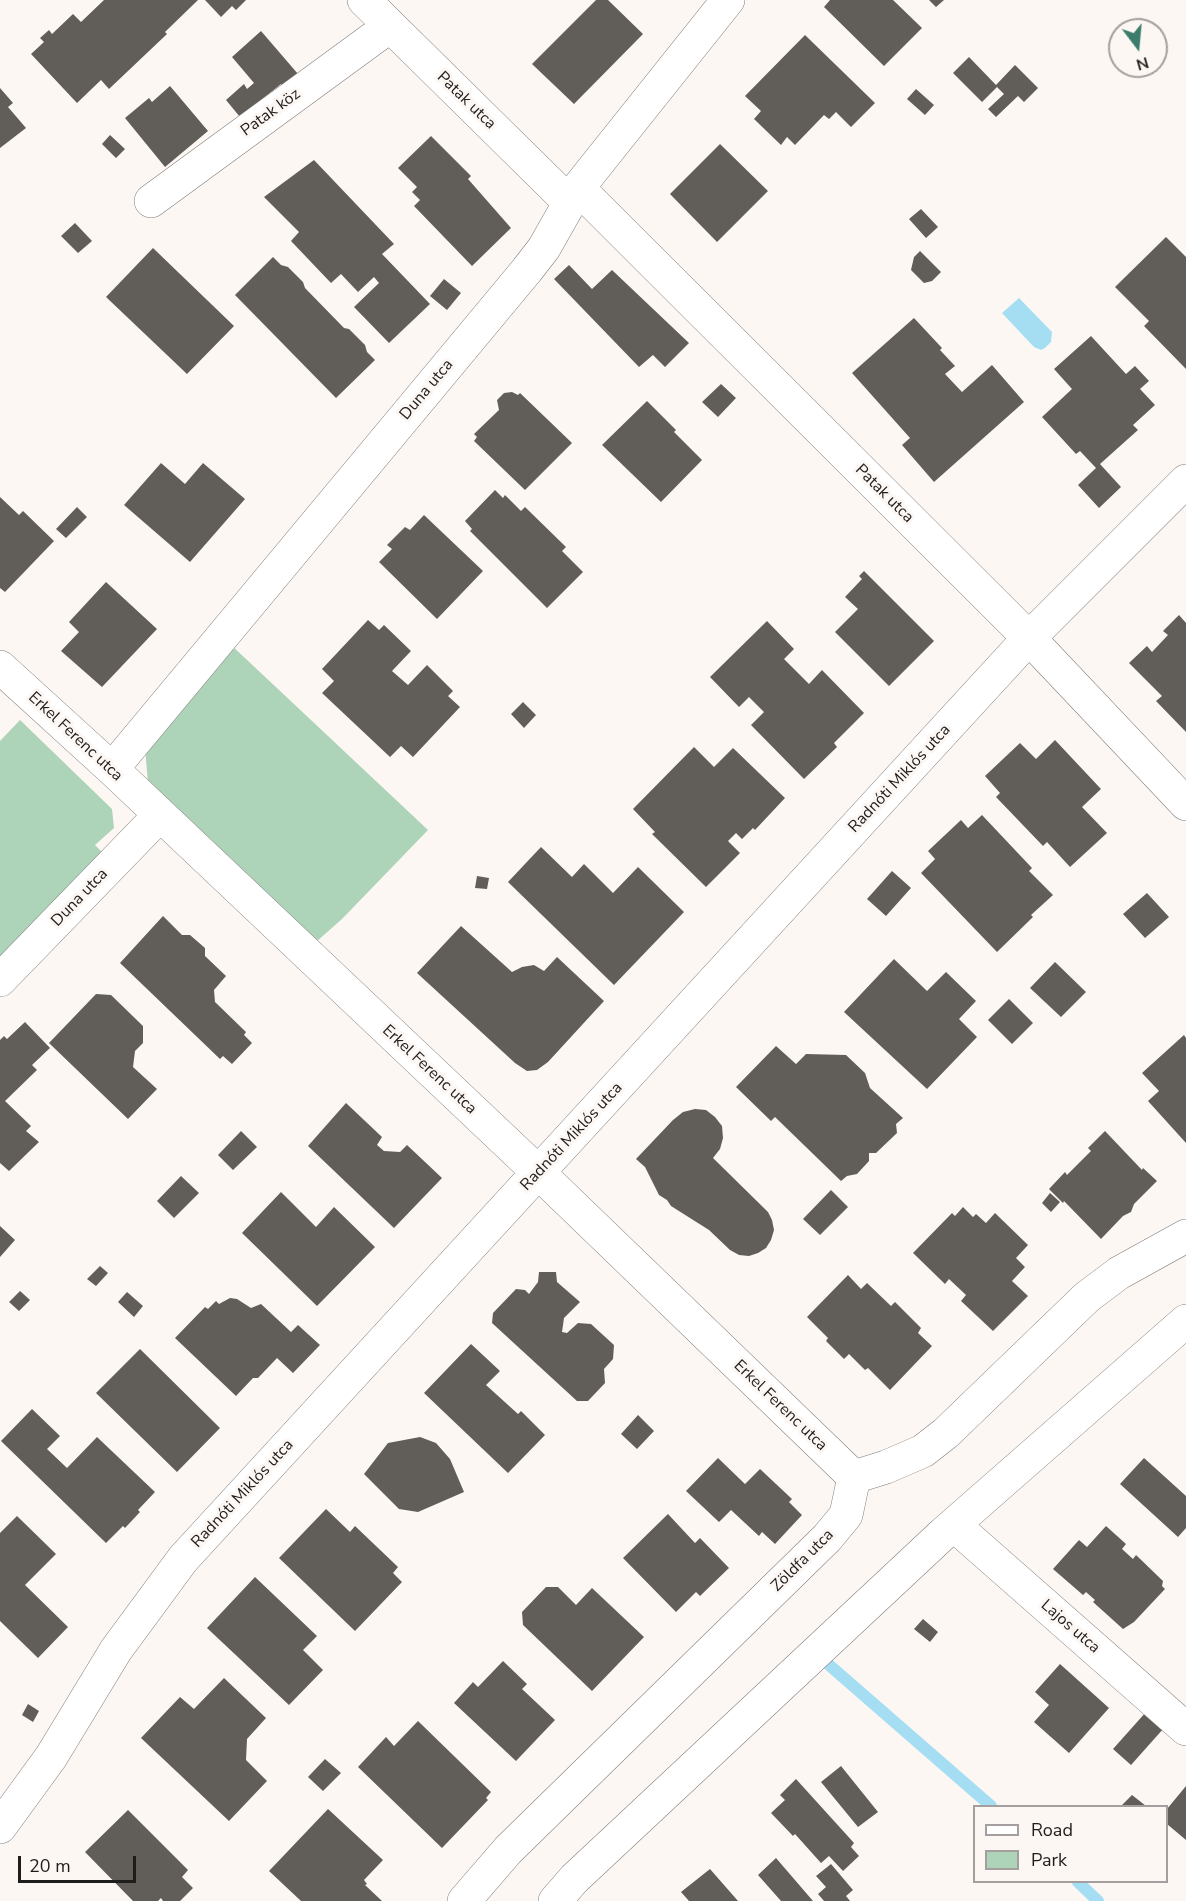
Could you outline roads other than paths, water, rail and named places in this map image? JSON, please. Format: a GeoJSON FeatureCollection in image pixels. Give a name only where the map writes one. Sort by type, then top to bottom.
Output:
{"type":"FeatureCollection","features":[{"type":"Feature","properties":{"kind":"street","name":"Patak utca"},"geometry":{"type":"LineString","coordinates":[[364,0],[573,195],[1029,638],[1186,804]]}},
{"type":"Feature","properties":{"kind":"street","name":"Duna utca"},"geometry":{"type":"LineString","coordinates":[[112,769],[527,270],[544,248],[573,195],[728,0]]}},
{"type":"Feature","properties":{"kind":"street","name":"Patak köz"},"geometry":{"type":"LineString","coordinates":[[152,201],[390,26]]}},
{"type":"Feature","properties":{"kind":"street","name":"Radnóti Miklós utca"},"geometry":{"type":"LineString","coordinates":[[0,1827],[51,1757],[116,1650],[183,1559],[1029,638],[1186,481]]}},
{"type":"Feature","properties":{"kind":"street","name":"Erkel Ferenc utca"},"geometry":{"type":"LineString","coordinates":[[0,667],[112,769],[159,816],[539,1173],[854,1477]]}},
{"type":"Feature","properties":{"kind":"street","name":"Duna utca"},"geometry":{"type":"LineString","coordinates":[[0,980],[159,816]]}},
{"type":"Feature","properties":{"kind":"street"},"geometry":{"type":"LineString","coordinates":[[854,1477],[886,1467],[923,1451],[946,1433],[1088,1297],[1119,1274],[1186,1236]]}},
{"type":"Feature","properties":{"kind":"street"},"geometry":{"type":"LineString","coordinates":[[555,1901],[574,1879],[954,1525],[1186,1321]]}},
{"type":"Feature","properties":{"kind":"street","name":"Zöldfa utca"},"geometry":{"type":"LineString","coordinates":[[464,1901],[508,1850],[827,1538],[846,1515],[854,1477]]}},
{"type":"Feature","properties":{"kind":"street","name":"Lajos utca"},"geometry":{"type":"LineString","coordinates":[[954,1525],[1186,1729]]}},
{"type":"Feature","properties":{"kind":"water"},"geometry":{"type":"Polygon","coordinates":[[[1019,298],[1052,332],[1051,342],[1041,350],[1034,347],[1002,313],[1019,298]]]}},
{"type":"Feature","properties":{"kind":"waterway"},"geometry":{"type":"LineString","coordinates":[[828,1664],[990,1805]]}},
{"type":"Feature","properties":{"kind":"waterway"},"geometry":{"type":"LineString","coordinates":[[1079,1883],[1098,1901]]}}]}
